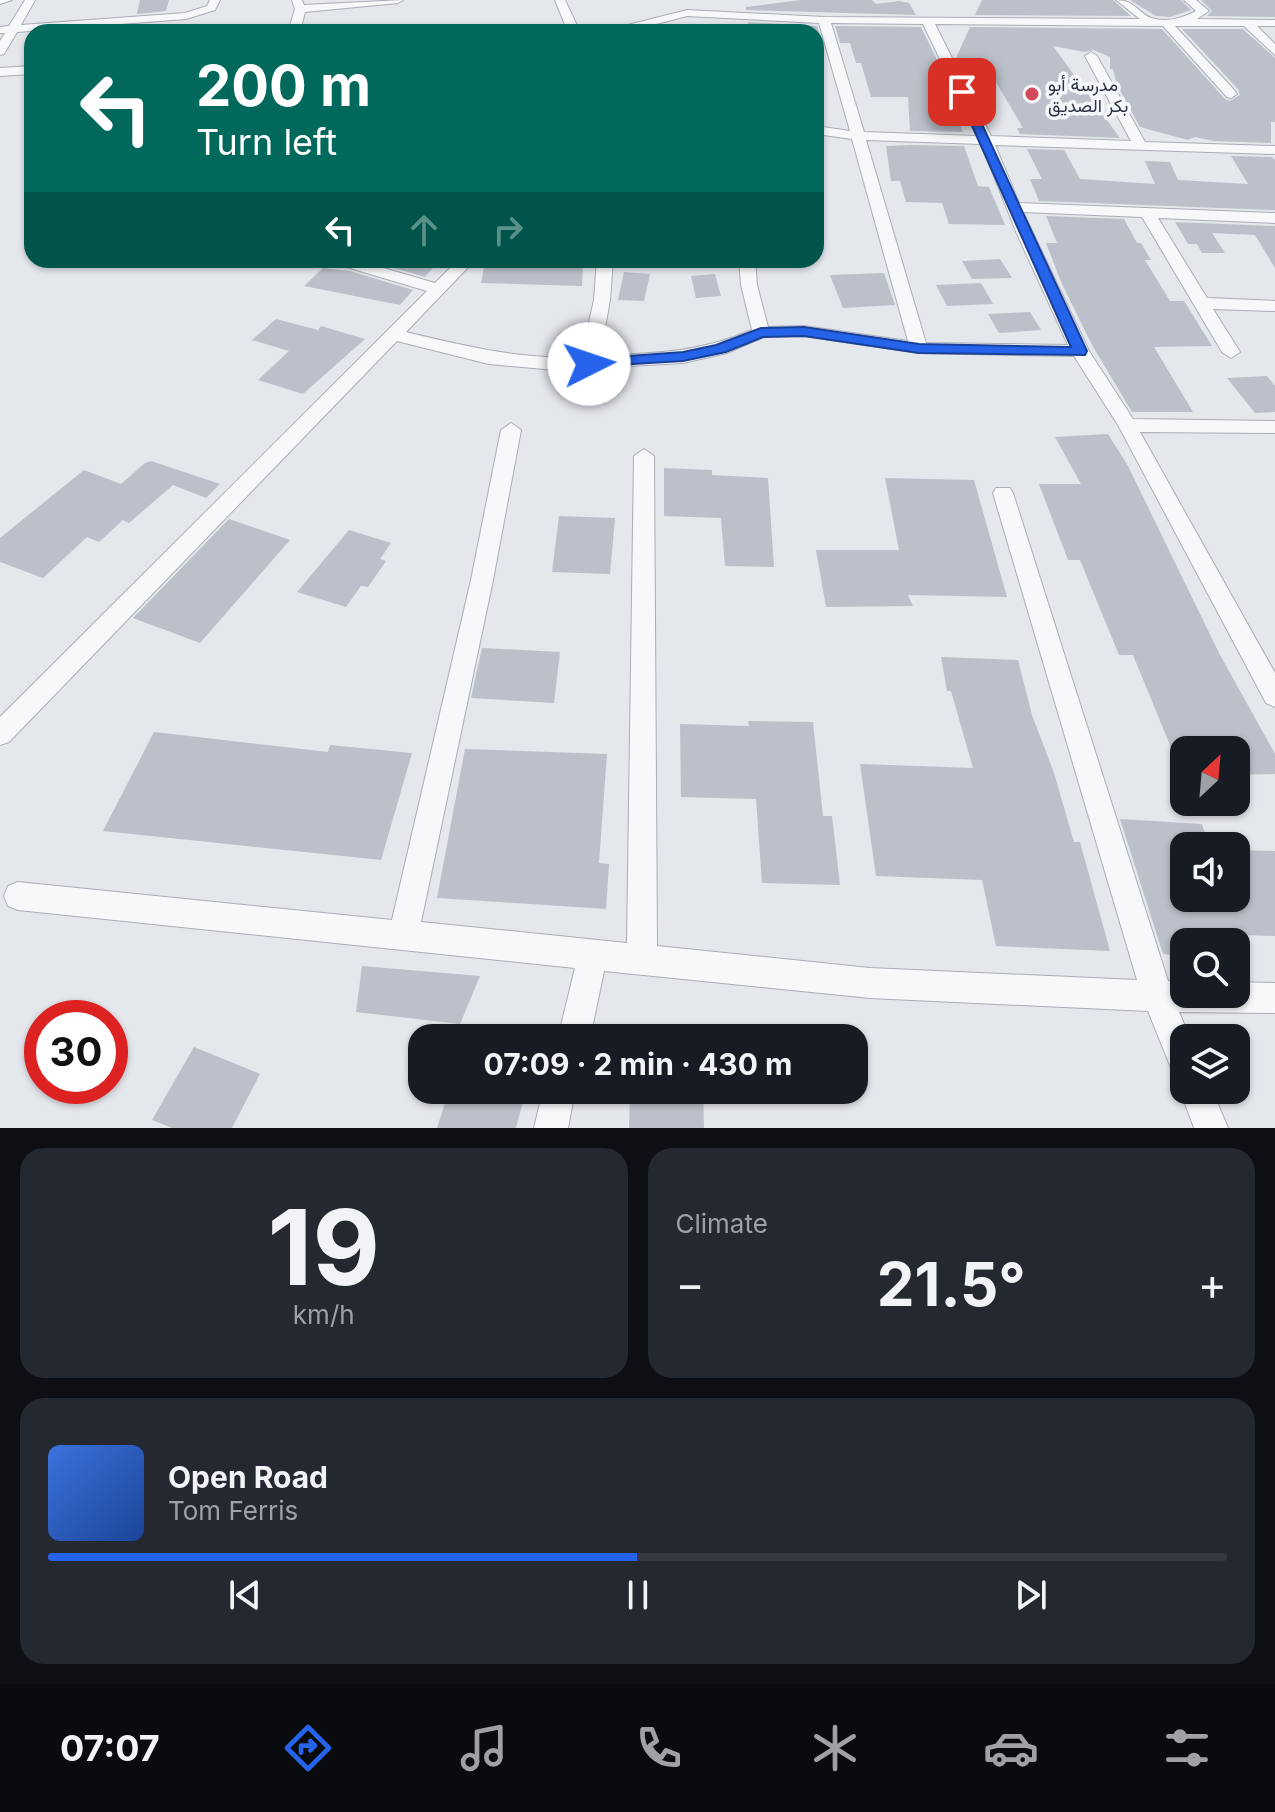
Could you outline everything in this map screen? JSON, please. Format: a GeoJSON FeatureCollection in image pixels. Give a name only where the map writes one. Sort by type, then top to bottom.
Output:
{"type":"FeatureCollection","features":[{"type":"Feature","properties":{"kind":"street"},"geometry":{"type":"LineString","coordinates":[[0,1],[7,0]]}},
{"type":"Feature","properties":{"kind":"street"},"geometry":{"type":"LineString","coordinates":[[0,51],[30,0]]}},
{"type":"Feature","properties":{"kind":"street"},"geometry":{"type":"LineString","coordinates":[[81,24],[186,16],[211,8],[215,0]]}},
{"type":"Feature","properties":{"kind":"street"},"geometry":{"type":"LineString","coordinates":[[295,24],[299,4],[398,0]]}},
{"type":"Feature","properties":{"kind":"street"},"geometry":{"type":"LineString","coordinates":[[560,0],[570,24]]}},
{"type":"Feature","properties":{"kind":"street"},"geometry":{"type":"LineString","coordinates":[[673,0],[687,13]]}},
{"type":"Feature","properties":{"kind":"street"},"geometry":{"type":"LineString","coordinates":[[1121,0],[1157,20],[1231,94]]}},
{"type":"Feature","properties":{"kind":"street"},"geometry":{"type":"LineString","coordinates":[[1186,21],[1203,11],[1189,0]]}},
{"type":"Feature","properties":{"kind":"street"},"geometry":{"type":"LineString","coordinates":[[770,6],[779,17]]}},
{"type":"Feature","properties":{"kind":"street"},"geometry":{"type":"LineString","coordinates":[[1061,8],[1069,20]]}},
{"type":"Feature","properties":{"kind":"street"},"geometry":{"type":"LineString","coordinates":[[644,24],[687,13],[824,20],[848,15],[927,20],[997,14],[1069,20],[1275,23]]}},
{"type":"Feature","properties":{"kind":"street"},"geometry":{"type":"LineString","coordinates":[[1186,21],[1275,14]]}},
{"type":"Feature","properties":{"kind":"street"},"geometry":{"type":"LineString","coordinates":[[824,20],[857,136],[877,192],[919,348]]}},
{"type":"Feature","properties":{"kind":"street"},"geometry":{"type":"LineString","coordinates":[[927,20],[986,140],[1013,207],[1080,351],[1127,425],[1275,696]]}},
{"type":"Feature","properties":{"kind":"street"},"geometry":{"type":"LineString","coordinates":[[1247,23],[1275,51]]}},
{"type":"Feature","properties":{"kind":"street"},"geometry":{"type":"LineString","coordinates":[[0,30],[24,28]]}},
{"type":"Feature","properties":{"kind":"street"},"geometry":{"type":"LineString","coordinates":[[1091,56],[1141,147]]}},
{"type":"Feature","properties":{"kind":"street"},"geometry":{"type":"LineString","coordinates":[[0,72],[24,70]]}},
{"type":"Feature","properties":{"kind":"street"},"geometry":{"type":"LineString","coordinates":[[824,131],[857,136],[1275,150]]}},
{"type":"Feature","properties":{"kind":"street"},"geometry":{"type":"LineString","coordinates":[[1013,207],[1274,221]]}},
{"type":"Feature","properties":{"kind":"street"},"geometry":{"type":"LineString","coordinates":[[1148,214],[1231,352]]}},
{"type":"Feature","properties":{"kind":"street"},"geometry":{"type":"LineString","coordinates":[[366,268],[437,289]]}},
{"type":"Feature","properties":{"kind":"street"},"geometry":{"type":"LineString","coordinates":[[0,734],[459,268]]}},
{"type":"Feature","properties":{"kind":"street"},"geometry":{"type":"LineString","coordinates":[[589,364],[602,300],[604,268]]}},
{"type":"Feature","properties":{"kind":"street"},"geometry":{"type":"LineString","coordinates":[[748,268],[761,332]]}},
{"type":"Feature","properties":{"kind":"street"},"geometry":{"type":"LineString","coordinates":[[1201,303],[1275,306]]}},
{"type":"Feature","properties":{"kind":"street"},"geometry":{"type":"LineString","coordinates":[[394,335],[489,358],[589,364],[683,357],[721,349],[761,332],[804,331],[919,348],[1080,351]]}},
{"type":"Feature","properties":{"kind":"street"},"geometry":{"type":"LineString","coordinates":[[1127,425],[1275,427]]}},
{"type":"Feature","properties":{"kind":"street"},"geometry":{"type":"LineString","coordinates":[[403,937],[482,580],[511,430]]}},
{"type":"Feature","properties":{"kind":"street"},"geometry":{"type":"LineString","coordinates":[[642,962],[644,456]]}},
{"type":"Feature","properties":{"kind":"street"},"geometry":{"type":"LineString","coordinates":[[1003,493],[1157,996],[1170,1028]]}},
{"type":"Feature","properties":{"kind":"street"},"geometry":{"type":"LineString","coordinates":[[18,896],[870,983],[1275,998]]}},
{"type":"Feature","properties":{"kind":"street"},"geometry":{"type":"LineString","coordinates":[[577,1024],[592,957]]}},
{"type":"Feature","properties":{"kind":"street"},"geometry":{"type":"LineString","coordinates":[[551,1128],[556,1104]]}},
{"type":"Feature","properties":{"kind":"street"},"geometry":{"type":"LineString","coordinates":[[1202,1104],[1211,1128]]}},
{"type":"Feature","properties":{"kind":"building"},"geometry":{"type":"Polygon","coordinates":[[[140,0],[169,0],[166,11],[137,14],[140,0]]]}},
{"type":"Feature","properties":{"kind":"building"},"geometry":{"type":"Polygon","coordinates":[[[801,0],[872,0],[876,4],[899,1],[909,3],[916,15],[746,10],[746,7],[801,0]]]}},
{"type":"Feature","properties":{"kind":"building"},"geometry":{"type":"Polygon","coordinates":[[[982,0],[1113,0],[1131,16],[975,15],[982,0]]]}},
{"type":"Feature","properties":{"kind":"building"},"geometry":{"type":"Polygon","coordinates":[[[1130,0],[1181,0],[1191,10],[1170,17],[1156,16],[1130,0]]]}},
{"type":"Feature","properties":{"kind":"building"},"geometry":{"type":"Polygon","coordinates":[[[1201,0],[1275,0],[1275,17],[1207,16],[1212,11],[1201,0]]]}},
{"type":"Feature","properties":{"kind":"building"},"geometry":{"type":"Polygon","coordinates":[[[835,26],[921,27],[940,66],[963,132],[910,131],[908,97],[871,97],[861,63],[856,63],[850,43],[840,43],[835,26]]]}},
{"type":"Feature","properties":{"kind":"building"},"geometry":{"type":"Polygon","coordinates":[[[970,27],[1162,29],[1230,101],[1240,95],[1238,89],[1182,29],[1243,29],[1275,58],[1275,122],[1271,122],[1271,143],[1214,141],[1195,137],[1188,140],[1140,127],[1117,85],[1113,69],[1110,69],[1110,57],[1093,50],[1085,52],[1053,46],[1120,138],[1020,134],[1017,128],[1023,128],[983,60],[956,58],[970,27]]]}},
{"type":"Feature","properties":{"kind":"building"},"geometry":{"type":"Polygon","coordinates":[[[886,146],[964,146],[978,186],[989,187],[1005,225],[949,224],[942,203],[906,202],[900,181],[891,181],[886,146]]]}},
{"type":"Feature","properties":{"kind":"building"},"geometry":{"type":"Polygon","coordinates":[[[1027,149],[1064,150],[1080,179],[1155,184],[1145,161],[1170,162],[1178,180],[1248,184],[1231,156],[1272,157],[1275,160],[1275,210],[1039,201],[1030,179],[1042,179],[1027,149]]]}},
{"type":"Feature","properties":{"kind":"building"},"geometry":{"type":"Polygon","coordinates":[[[1046,216],[1124,219],[1151,260],[1145,260],[1170,301],[1184,301],[1212,346],[1154,347],[1193,412],[1132,412],[1092,345],[1061,282],[1046,243],[1057,243],[1046,216]]]}},
{"type":"Feature","properties":{"kind":"building"},"geometry":{"type":"Polygon","coordinates":[[[1175,222],[1275,226],[1275,268],[1255,235],[1212,233],[1225,253],[1202,253],[1197,244],[1188,244],[1175,222]]]}},
{"type":"Feature","properties":{"kind":"building"},"geometry":{"type":"Polygon","coordinates":[[[1000,259],[1012,278],[972,279],[962,261],[1000,259]]]}},
{"type":"Feature","properties":{"kind":"building"},"geometry":{"type":"Polygon","coordinates":[[[323,268],[350,271],[413,290],[400,305],[304,286],[323,268]]]}},
{"type":"Feature","properties":{"kind":"building"},"geometry":{"type":"Polygon","coordinates":[[[394,268],[433,268],[425,277],[394,268]]]}},
{"type":"Feature","properties":{"kind":"building"},"geometry":{"type":"Polygon","coordinates":[[[484,268],[583,268],[582,286],[481,283],[484,268]]]}},
{"type":"Feature","properties":{"kind":"building"},"geometry":{"type":"Polygon","coordinates":[[[624,272],[650,274],[644,301],[618,300],[624,272]]]}},
{"type":"Feature","properties":{"kind":"building"},"geometry":{"type":"Polygon","coordinates":[[[884,273],[895,305],[843,308],[830,275],[884,273]]]}},
{"type":"Feature","properties":{"kind":"building"},"geometry":{"type":"Polygon","coordinates":[[[715,274],[721,296],[696,298],[691,276],[715,274]]]}},
{"type":"Feature","properties":{"kind":"building"},"geometry":{"type":"Polygon","coordinates":[[[981,283],[993,304],[947,306],[936,285],[981,283]]]}},
{"type":"Feature","properties":{"kind":"building"},"geometry":{"type":"Polygon","coordinates":[[[1030,312],[1041,330],[999,333],[988,314],[1030,312]]]}},
{"type":"Feature","properties":{"kind":"building"},"geometry":{"type":"Polygon","coordinates":[[[276,319],[318,330],[321,326],[365,339],[303,394],[258,380],[289,351],[252,340],[276,319]]]}},
{"type":"Feature","properties":{"kind":"building"},"geometry":{"type":"Polygon","coordinates":[[[1267,376],[1275,386],[1275,412],[1255,413],[1227,378],[1267,376]]]}},
{"type":"Feature","properties":{"kind":"building"},"geometry":{"type":"Polygon","coordinates":[[[1108,434],[1128,466],[1220,655],[1275,754],[1275,774],[1250,775],[1250,736],[1170,736],[1170,745],[1133,655],[1119,655],[1080,560],[1068,560],[1039,484],[1081,484],[1055,437],[1108,434]]]}},
{"type":"Feature","properties":{"kind":"building"},"geometry":{"type":"Polygon","coordinates":[[[151,461],[220,484],[206,498],[173,485],[129,523],[123,520],[99,542],[87,537],[43,578],[0,562],[0,538],[84,470],[121,484],[151,461]]]}},
{"type":"Feature","properties":{"kind":"building"},"geometry":{"type":"Polygon","coordinates":[[[664,468],[712,470],[712,475],[768,478],[774,567],[725,566],[721,518],[664,516],[664,468]]]}},
{"type":"Feature","properties":{"kind":"building"},"geometry":{"type":"Polygon","coordinates":[[[885,478],[974,480],[1007,597],[908,595],[913,606],[826,607],[816,550],[899,550],[885,478]]]}},
{"type":"Feature","properties":{"kind":"building"},"geometry":{"type":"Polygon","coordinates":[[[559,516],[615,518],[610,574],[552,572],[559,516]]]}},
{"type":"Feature","properties":{"kind":"building"},"geometry":{"type":"Polygon","coordinates":[[[229,519],[290,540],[200,643],[133,618],[229,519]]]}},
{"type":"Feature","properties":{"kind":"building"},"geometry":{"type":"Polygon","coordinates":[[[349,530],[391,543],[380,559],[386,561],[368,587],[361,586],[346,607],[297,592],[349,530]]]}},
{"type":"Feature","properties":{"kind":"building"},"geometry":{"type":"Polygon","coordinates":[[[482,648],[560,652],[554,703],[471,698],[482,648]]]}},
{"type":"Feature","properties":{"kind":"building"},"geometry":{"type":"Polygon","coordinates":[[[941,657],[1018,660],[1032,715],[1054,773],[1074,842],[1080,842],[1110,951],[996,946],[982,880],[876,876],[860,764],[973,768],[951,691],[947,691],[941,657]]]}},
{"type":"Feature","properties":{"kind":"building"},"geometry":{"type":"Polygon","coordinates":[[[748,721],[813,722],[823,816],[832,816],[840,885],[762,883],[756,799],[681,797],[680,724],[749,726],[748,721]]]}},
{"type":"Feature","properties":{"kind":"building"},"geometry":{"type":"Polygon","coordinates":[[[154,732],[328,752],[330,745],[412,753],[381,860],[103,831],[154,732]]]}},
{"type":"Feature","properties":{"kind":"building"},"geometry":{"type":"Polygon","coordinates":[[[465,749],[607,754],[599,863],[609,864],[606,909],[437,898],[465,749]]]}},
{"type":"Feature","properties":{"kind":"building"},"geometry":{"type":"Polygon","coordinates":[[[1120,819],[1202,824],[1205,832],[1170,832],[1170,912],[1250,912],[1250,850],[1275,851],[1275,936],[1250,935],[1250,928],[1170,928],[1170,955],[1163,954],[1120,819]]]}},
{"type":"Feature","properties":{"kind":"building"},"geometry":{"type":"Polygon","coordinates":[[[362,966],[480,976],[460,1024],[356,1012],[362,966]]]}},
{"type":"Feature","properties":{"kind":"building"},"geometry":{"type":"Polygon","coordinates":[[[194,1047],[260,1074],[232,1128],[172,1128],[152,1120],[194,1047]]]}},
{"type":"Feature","properties":{"kind":"building"},"geometry":{"type":"Polygon","coordinates":[[[445,1104],[522,1104],[516,1128],[437,1128],[445,1104]]]}},
{"type":"Feature","properties":{"kind":"building"},"geometry":{"type":"Polygon","coordinates":[[[630,1104],[703,1104],[704,1128],[629,1128],[630,1104]]]}},
{"type":"Feature","properties":{"kind":"place","name":"مدرسة أبو بكر الصديق"},"geometry":{"type":"Point","coordinates":[1032,94]}},
{"type":"Feature","properties":{"kind":"route"},"geometry":{"type":"LineString","coordinates":[[589,364],[683,357],[721,349],[761,332],[804,331],[919,348],[1080,351],[962,92]]}}]}
